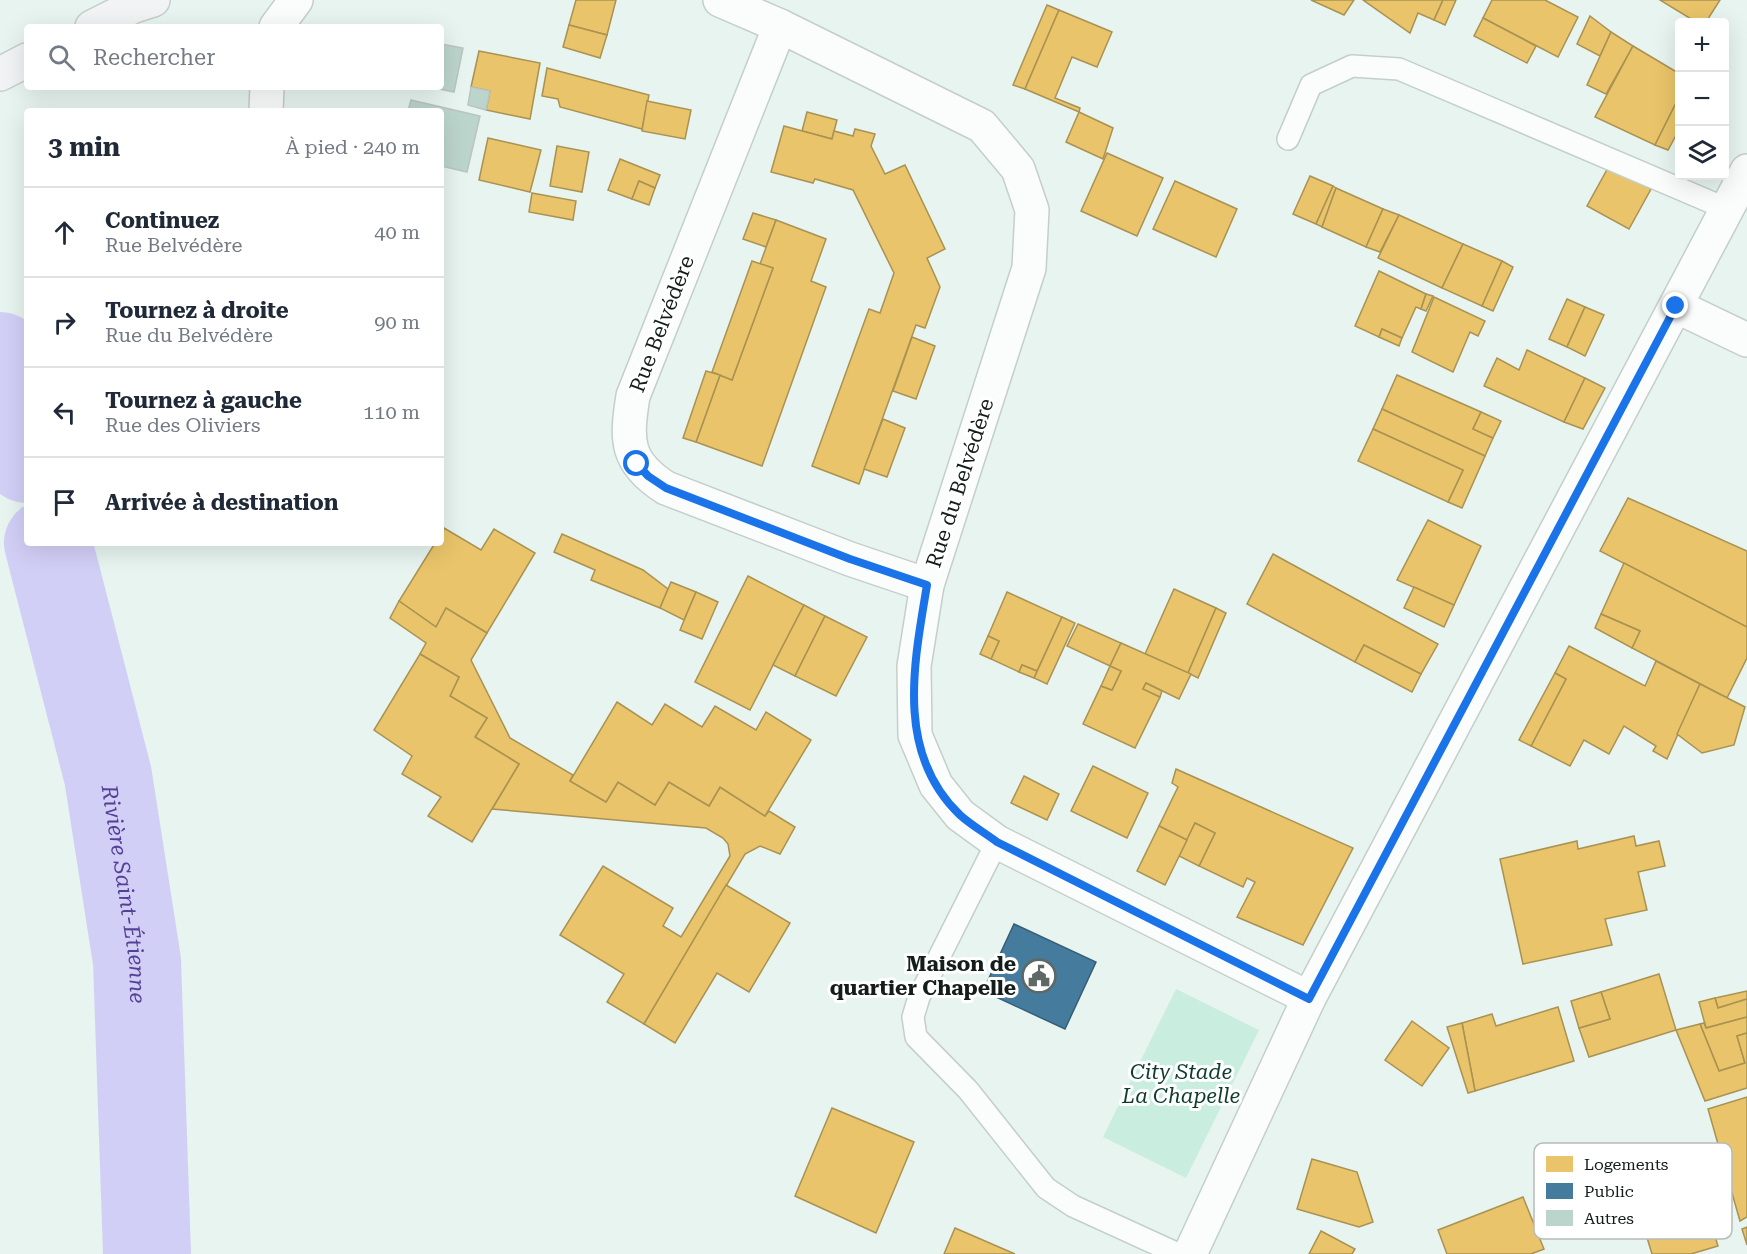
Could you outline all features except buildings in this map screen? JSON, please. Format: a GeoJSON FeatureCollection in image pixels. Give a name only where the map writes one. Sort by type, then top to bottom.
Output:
{"type":"FeatureCollection","features":[{"type":"Feature","properties":{"kind":"main road"},"geometry":{"type":"LineString","coordinates":[[98,24],[143,2]]}},
{"type":"Feature","properties":{"kind":"main road"},"geometry":{"type":"LineString","coordinates":[[0,74],[24,62]]}},
{"type":"Feature","properties":{"kind":"street"},"geometry":{"type":"LineString","coordinates":[[278,24],[296,0]]}},
{"type":"Feature","properties":{"kind":"street","name":"Rue du Belvédère"},"geometry":{"type":"LineString","coordinates":[[720,0],[780,26],[982,126],[1018,169],[1032,210],[1029,268],[927,585],[914,666],[915,735],[936,785],[960,815],[997,842],[1309,999]]}},
{"type":"Feature","properties":{"kind":"street","name":"Rue Belvédère"},"geometry":{"type":"LineString","coordinates":[[780,26],[633,396],[628,425],[630,448],[637,464],[648,476],[666,488],[850,559],[927,585]]}},
{"type":"Feature","properties":{"kind":"street"},"geometry":{"type":"LineString","coordinates":[[266,108],[267,90]]}},
{"type":"Feature","properties":{"kind":"street"},"geometry":{"type":"LineString","coordinates":[[1190,1254],[1309,999],[1747,171]]}},
{"type":"Feature","properties":{"kind":"street"},"geometry":{"type":"LineString","coordinates":[[1676,306],[1747,340]]}},
{"type":"Feature","properties":{"kind":"lane"},"geometry":{"type":"LineString","coordinates":[[1288,139],[1311,85],[1352,66],[1400,69],[1727,209]]}},
{"type":"Feature","properties":{"kind":"lane"},"geometry":{"type":"LineString","coordinates":[[997,842],[919,997],[913,1017],[916,1037],[968,1090],[1046,1188],[1073,1206],[1178,1254]]}},
{"type":"Feature","properties":{"kind":"green space","name":"City Stade La Chapelle"},"geometry":{"type":"Polygon","coordinates":[[[1176,989],[1259,1030],[1186,1178],[1103,1137],[1176,989]]]}},
{"type":"Feature","properties":{"kind":"waterway","name":"Rivière Saint-Étienne"},"geometry":{"type":"LineString","coordinates":[[0,356],[24,448]]}},
{"type":"Feature","properties":{"kind":"waterway","name":"Rivière Saint-Étienne"},"geometry":{"type":"LineString","coordinates":[[49,546],[108,776],[137,961],[147,1254]]}},
{"type":"Feature","properties":{"kind":"place","name":"Maison de quartier Chapelle"},"geometry":{"type":"Point","coordinates":[1039,976]}},
{"type":"Feature","properties":{"kind":"route"},"geometry":{"type":"LineString","coordinates":[[637,464],[648,476],[666,488],[850,559],[927,585],[914,666],[915,735],[936,785],[960,815],[997,842],[1309,999],[1676,306]]}}]}
